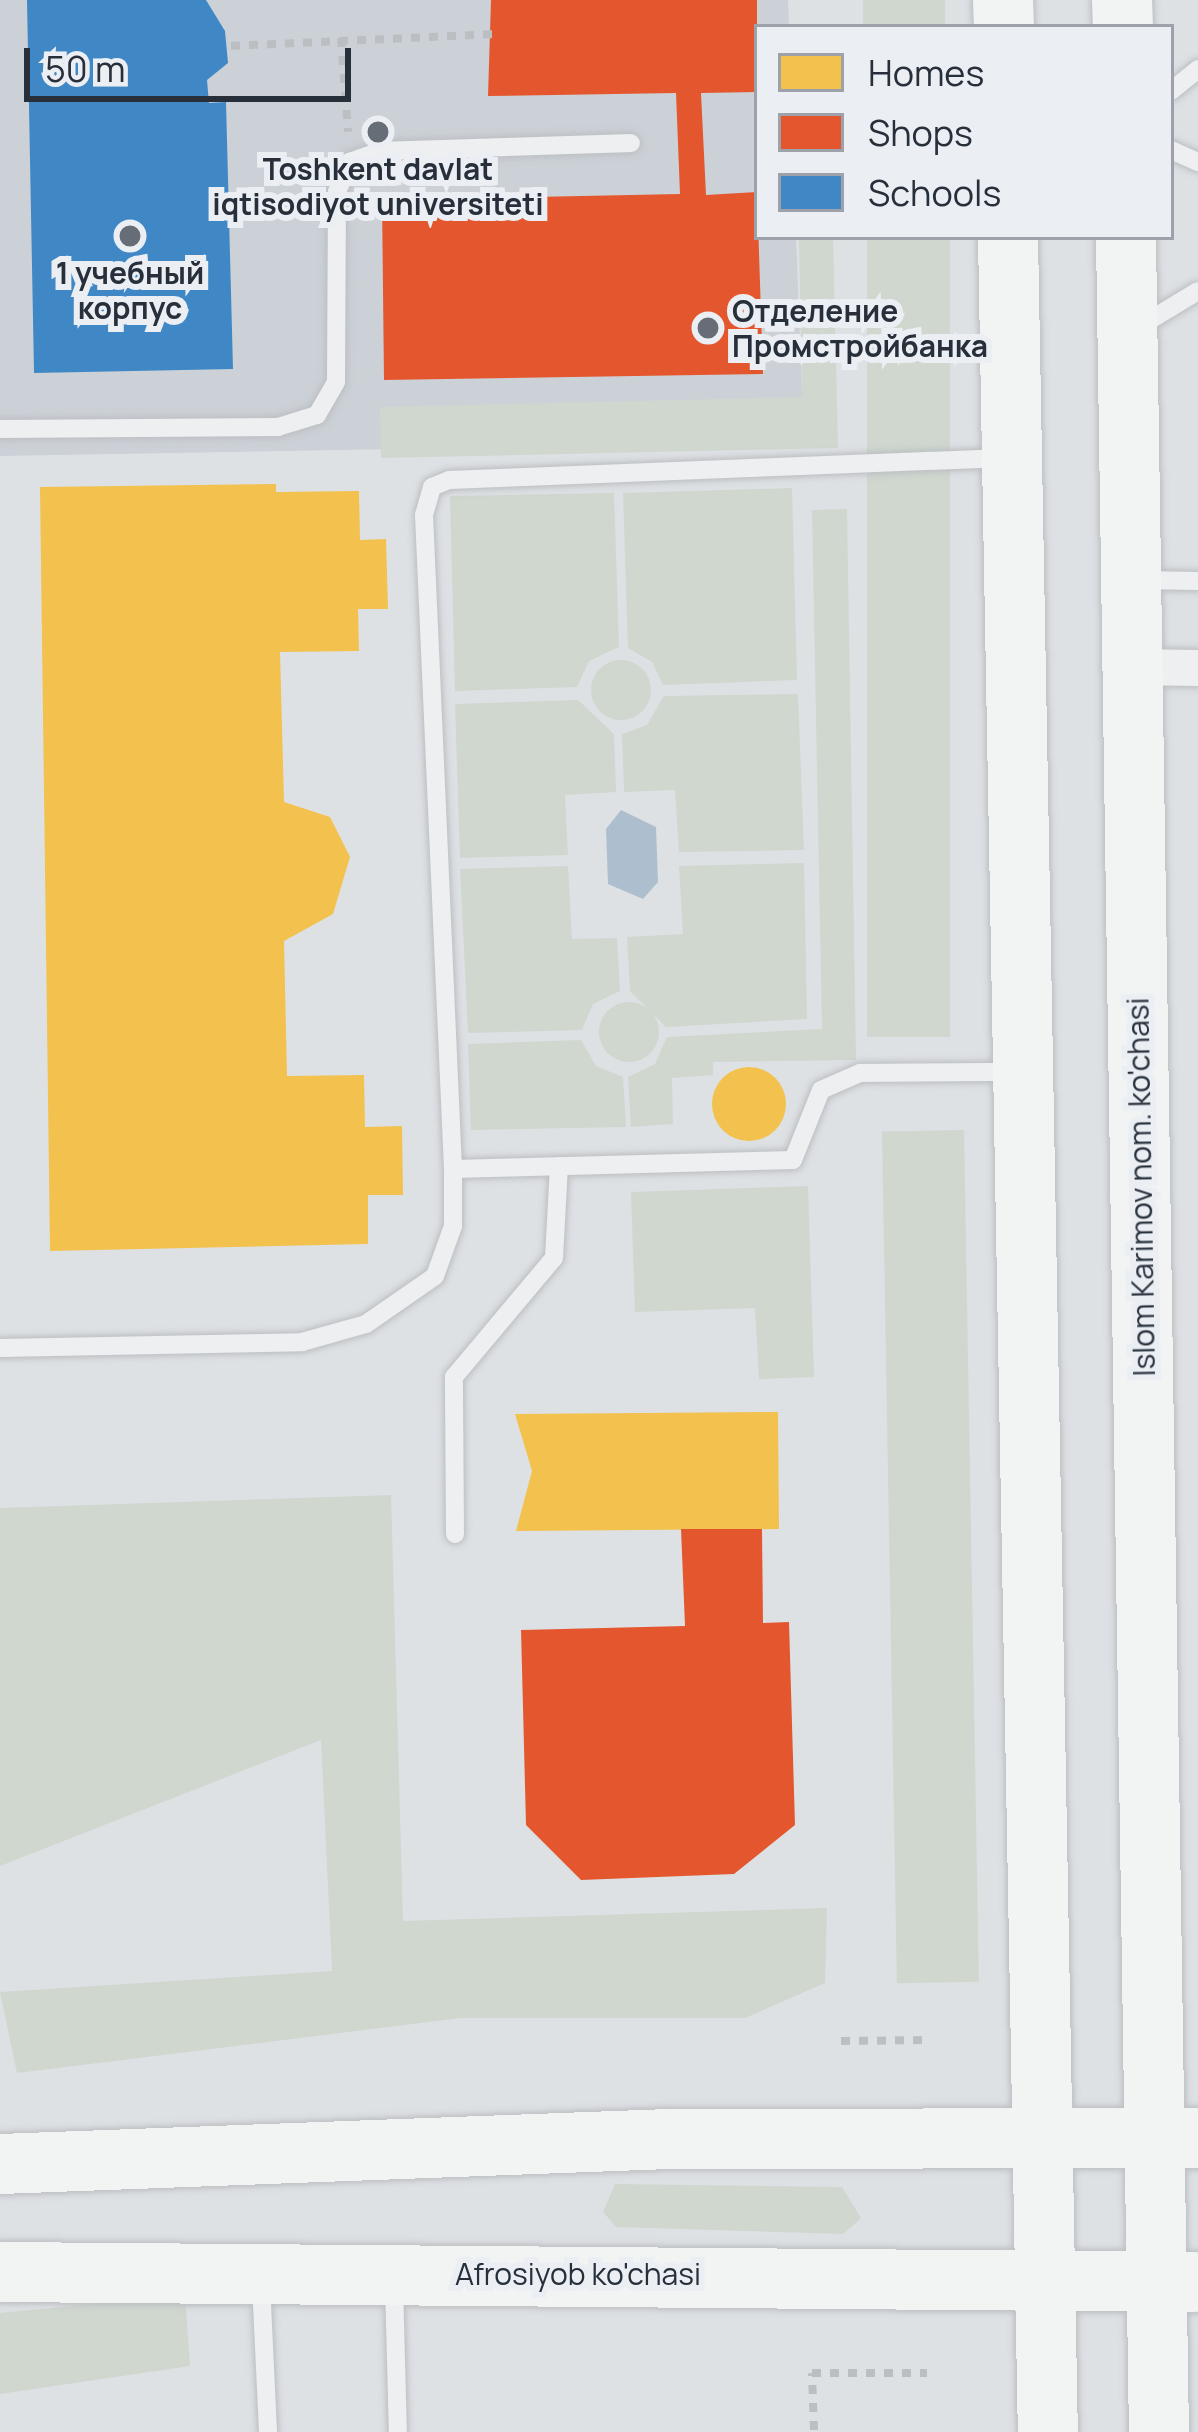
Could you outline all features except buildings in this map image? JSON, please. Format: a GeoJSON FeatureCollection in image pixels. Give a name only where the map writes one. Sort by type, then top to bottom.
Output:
{"type":"FeatureCollection","features":[{"type":"Feature","properties":{"kind":"main road"},"geometry":{"type":"LineString","coordinates":[[1008,240],[1048,2432]]}},
{"type":"Feature","properties":{"kind":"main road","name":"Islom Karimov nom. ko'chasi"},"geometry":{"type":"LineString","coordinates":[[1126,240],[1133,667],[1177,2254]]}},
{"type":"Feature","properties":{"kind":"main road"},"geometry":{"type":"LineString","coordinates":[[0,2164],[1042,2136],[1176,2137]]}},
{"type":"Feature","properties":{"kind":"main road"},"geometry":{"type":"LineString","coordinates":[[1159,2432],[1177,2254]]}},
{"type":"Feature","properties":{"kind":"main road","name":"Afrosiyob ko'chasi"},"geometry":{"type":"LineString","coordinates":[[0,2272],[1045,2278],[1177,2254]]}},
{"type":"Feature","properties":{"kind":"street"},"geometry":{"type":"LineString","coordinates":[[1133,667],[1198,668]]}},
{"type":"Feature","properties":{"kind":"lane"},"geometry":{"type":"LineString","coordinates":[[1174,89],[1198,69]]}},
{"type":"Feature","properties":{"kind":"lane"},"geometry":{"type":"LineString","coordinates":[[0,429],[278,427],[317,416],[336,382],[337,192],[350,162],[380,151],[631,143]]}},
{"type":"Feature","properties":{"kind":"lane"},"geometry":{"type":"LineString","coordinates":[[1128,333],[1198,291]]}},
{"type":"Feature","properties":{"kind":"lane"},"geometry":{"type":"LineString","coordinates":[[0,1348],[302,1342],[367,1324],[435,1276],[453,1226],[453,1169],[431,487],[1011,458]]}},
{"type":"Feature","properties":{"kind":"lane"},"geometry":{"type":"LineString","coordinates":[[1131,580],[1198,581]]}},
{"type":"Feature","properties":{"kind":"lane"},"geometry":{"type":"LineString","coordinates":[[453,1169],[793,1160],[820,1090],[860,1073],[1022,1072]]}},
{"type":"Feature","properties":{"kind":"lane"},"geometry":{"type":"LineString","coordinates":[[454,1534],[454,1377],[554,1258],[559,1166]]}},
{"type":"Feature","properties":{"kind":"lane"},"geometry":{"type":"LineString","coordinates":[[260,2272],[268,2432]]}},
{"type":"Feature","properties":{"kind":"lane"},"geometry":{"type":"LineString","coordinates":[[394,2273],[398,2432]]}},
{"type":"Feature","properties":{"kind":"path"},"geometry":{"type":"LineString","coordinates":[[230,46],[496,34]]}},
{"type":"Feature","properties":{"kind":"path"},"geometry":{"type":"LineString","coordinates":[[341,38],[350,162]]}},
{"type":"Feature","properties":{"kind":"path"},"geometry":{"type":"LineString","coordinates":[[841,2041],[930,2039]]}},
{"type":"Feature","properties":{"kind":"path"},"geometry":{"type":"LineString","coordinates":[[814,2430],[812,2373],[927,2373]]}},
{"type":"Feature","properties":{"kind":"shaded area","name":"Toshkent davlat iqtisodiyot universiteti"},"geometry":{"type":"Polygon","coordinates":[[[0,0],[788,0],[789,24],[754,24],[754,240],[796,240],[804,442],[0,456],[0,0]]]}},
{"type":"Feature","properties":{"kind":"shaded area"},"geometry":{"type":"Polygon","coordinates":[[[863,0],[945,0],[945,24],[863,24],[863,0]]]}},
{"type":"Feature","properties":{"kind":"shaded area"},"geometry":{"type":"Polygon","coordinates":[[[799,240],[833,240],[838,448],[381,458],[380,407],[802,397],[799,240]]]}},
{"type":"Feature","properties":{"kind":"shaded area"},"geometry":{"type":"Polygon","coordinates":[[[867,240],[950,240],[950,1037],[867,1037],[867,240]]]}},
{"type":"Feature","properties":{"kind":"shaded area"},"geometry":{"type":"Polygon","coordinates":[[[792,488],[797,680],[663,685],[652,662],[628,648],[623,493],[792,488]]]}},
{"type":"Feature","properties":{"kind":"shaded area"},"geometry":{"type":"Polygon","coordinates":[[[614,493],[619,647],[589,661],[577,687],[455,691],[450,496],[614,493]]]}},
{"type":"Feature","properties":{"kind":"shaded area"},"geometry":{"type":"Polygon","coordinates":[[[847,509],[856,1060],[713,1062],[713,1075],[672,1078],[673,1124],[631,1127],[628,1077],[655,1064],[667,1037],[822,1029],[812,510],[847,509]]]}},
{"type":"Feature","properties":{"kind":"shaded area"},"geometry":{"type":"Polygon","coordinates":[[[621,660],[642,669],[651,690],[642,711],[621,720],[600,711],[591,690],[600,669],[621,660]]]}},
{"type":"Feature","properties":{"kind":"shaded area"},"geometry":{"type":"Polygon","coordinates":[[[798,694],[804,850],[679,852],[675,790],[624,792],[622,734],[647,725],[664,696],[798,694]]]}},
{"type":"Feature","properties":{"kind":"shaded area"},"geometry":{"type":"Polygon","coordinates":[[[578,700],[614,734],[616,792],[565,795],[568,855],[460,858],[455,704],[578,700]]]}},
{"type":"Feature","properties":{"kind":"shaded area"},"geometry":{"type":"Polygon","coordinates":[[[804,863],[807,1019],[666,1027],[630,991],[627,937],[683,934],[679,866],[804,863]]]}},
{"type":"Feature","properties":{"kind":"shaded area"},"geometry":{"type":"Polygon","coordinates":[[[568,866],[572,939],[617,938],[620,991],[593,1004],[582,1030],[468,1033],[460,869],[568,866]]]}},
{"type":"Feature","properties":{"kind":"shaded area"},"geometry":{"type":"Polygon","coordinates":[[[629,1002],[650,1011],[659,1032],[650,1053],[629,1062],[608,1053],[599,1032],[608,1011],[629,1002]]]}},
{"type":"Feature","properties":{"kind":"shaded area"},"geometry":{"type":"Polygon","coordinates":[[[581,1040],[596,1066],[623,1077],[626,1127],[471,1130],[468,1044],[581,1040]]]}},
{"type":"Feature","properties":{"kind":"shaded area"},"geometry":{"type":"Polygon","coordinates":[[[964,1130],[979,1982],[897,1983],[882,1131],[964,1130]]]}},
{"type":"Feature","properties":{"kind":"shaded area"},"geometry":{"type":"Polygon","coordinates":[[[808,1186],[814,1377],[759,1379],[755,1308],[635,1312],[631,1192],[808,1186]]]}},
{"type":"Feature","properties":{"kind":"shaded area"},"geometry":{"type":"Polygon","coordinates":[[[391,1495],[403,1921],[827,1908],[825,1983],[745,2018],[461,2018],[17,2073],[0,1992],[332,1971],[321,1740],[0,1866],[0,1508],[391,1495]]]}},
{"type":"Feature","properties":{"kind":"shaded area"},"geometry":{"type":"Polygon","coordinates":[[[615,2184],[842,2187],[861,2218],[843,2234],[616,2227],[603,2212],[615,2184]]]}},
{"type":"Feature","properties":{"kind":"shaded area"},"geometry":{"type":"Polygon","coordinates":[[[185,2295],[190,2366],[0,2394],[0,2313],[185,2295]]]}},
{"type":"Feature","properties":{"kind":"water"},"geometry":{"type":"Polygon","coordinates":[[[621,810],[656,827],[658,882],[643,899],[608,884],[606,829],[621,810]]]}},
{"type":"Feature","properties":{"kind":"place","name":"Toshkent davlat iqtisodiyot universiteti"},"geometry":{"type":"Point","coordinates":[378,132]}},
{"type":"Feature","properties":{"kind":"place","name":"1 учебный корпус"},"geometry":{"type":"Point","coordinates":[130,236]}},
{"type":"Feature","properties":{"kind":"place","name":"Отделение Промстройбанка"},"geometry":{"type":"Point","coordinates":[708,328]}}]}
